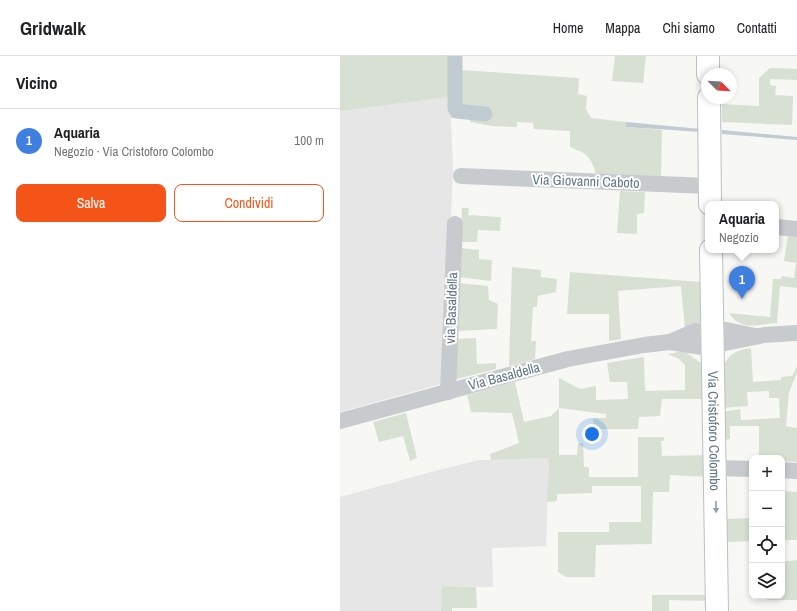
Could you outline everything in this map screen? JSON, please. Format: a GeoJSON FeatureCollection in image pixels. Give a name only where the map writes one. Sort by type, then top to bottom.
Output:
{"type":"FeatureCollection","features":[{"type":"Feature","properties":{"kind":"main road"},"geometry":{"type":"LineString","coordinates":[[708,56],[708,68]]}},
{"type":"Feature","properties":{"kind":"main road"},"geometry":{"type":"LineString","coordinates":[[708,104],[710,195]]}},
{"type":"Feature","properties":{"kind":"main road","name":"Via Cristoforo Colombo"},"geometry":{"type":"LineString","coordinates":[[711,253],[716,468],[717,611]]}},
{"type":"Feature","properties":{"kind":"street","name":"Via Giovanni Caboto"},"geometry":{"type":"LineString","coordinates":[[461,176],[710,195]]}},
{"type":"Feature","properties":{"kind":"street","name":"via Basaldella"},"geometry":{"type":"LineString","coordinates":[[448,392],[455,224]]}},
{"type":"Feature","properties":{"kind":"street"},"geometry":{"type":"LineString","coordinates":[[779,227],[797,229]]}},
{"type":"Feature","properties":{"kind":"street","name":"Via Basaldella"},"geometry":{"type":"LineString","coordinates":[[340,421],[568,359],[644,345],[670,342],[702,347],[718,332],[726,330],[755,336],[797,333]]}},
{"type":"Feature","properties":{"kind":"street"},"geometry":{"type":"LineString","coordinates":[[716,468],[749,469]]}},
{"type":"Feature","properties":{"kind":"street"},"geometry":{"type":"LineString","coordinates":[[785,470],[797,471]]}},
{"type":"Feature","properties":{"kind":"shaded area"},"geometry":{"type":"Polygon","coordinates":[[[340,56],[462,56],[461,70],[579,78],[578,94],[587,96],[586,109],[591,118],[626,122],[626,127],[662,130],[661,177],[596,174],[590,159],[584,153],[570,147],[570,131],[534,129],[533,123],[517,122],[517,127],[492,126],[470,122],[470,118],[450,118],[450,97],[340,111],[340,56]]]}},
{"type":"Feature","properties":{"kind":"shaded area"},"geometry":{"type":"Polygon","coordinates":[[[615,56],[646,56],[643,83],[612,81],[615,56]]]}},
{"type":"Feature","properties":{"kind":"shaded area"},"geometry":{"type":"Polygon","coordinates":[[[770,68],[797,69],[797,80],[770,79],[770,85],[776,86],[775,95],[793,96],[792,125],[722,122],[722,104],[759,106],[759,78],[770,68]]]}},
{"type":"Feature","properties":{"kind":"shaded area"},"geometry":{"type":"Polygon","coordinates":[[[450,97],[453,168],[444,383],[340,412],[340,111],[450,97]]]}},
{"type":"Feature","properties":{"kind":"shaded area"},"geometry":{"type":"Polygon","coordinates":[[[626,122],[701,129],[701,132],[626,127],[626,122]]]}},
{"type":"Feature","properties":{"kind":"shaded area"},"geometry":{"type":"Polygon","coordinates":[[[722,130],[797,137],[797,140],[722,134],[722,130]]]}},
{"type":"Feature","properties":{"kind":"shaded area"},"geometry":{"type":"Polygon","coordinates":[[[620,191],[645,192],[644,213],[637,214],[637,234],[617,233],[620,191]]]}},
{"type":"Feature","properties":{"kind":"shaded area"},"geometry":{"type":"Polygon","coordinates":[[[462,208],[469,208],[468,215],[501,217],[500,231],[478,230],[477,242],[460,242],[462,208]]]}},
{"type":"Feature","properties":{"kind":"shaded area"},"geometry":{"type":"Polygon","coordinates":[[[788,236],[797,237],[797,288],[780,286],[777,323],[750,326],[739,323],[729,313],[770,317],[773,279],[781,279],[782,276],[794,278],[796,263],[784,261],[788,236]]]}},
{"type":"Feature","properties":{"kind":"shaded area"},"geometry":{"type":"Polygon","coordinates":[[[460,248],[479,250],[479,259],[492,260],[491,281],[458,277],[460,248]]]}},
{"type":"Feature","properties":{"kind":"shaded area"},"geometry":{"type":"Polygon","coordinates":[[[512,267],[541,270],[541,277],[557,279],[556,292],[538,296],[537,307],[533,307],[531,341],[536,341],[535,359],[509,366],[512,267]]]}},
{"type":"Feature","properties":{"kind":"shaded area"},"geometry":{"type":"Polygon","coordinates":[[[570,272],[701,282],[702,322],[685,330],[681,286],[618,291],[621,339],[609,341],[609,314],[567,314],[570,272]]]}},
{"type":"Feature","properties":{"kind":"shaded area"},"geometry":{"type":"Polygon","coordinates":[[[458,283],[488,286],[489,300],[498,304],[497,329],[456,331],[458,283]]]}},
{"type":"Feature","properties":{"kind":"shaded area"},"geometry":{"type":"Polygon","coordinates":[[[476,338],[477,364],[496,363],[496,369],[453,380],[455,339],[476,338]]]}},
{"type":"Feature","properties":{"kind":"shaded area"},"geometry":{"type":"Polygon","coordinates":[[[751,348],[753,382],[781,380],[781,377],[792,376],[797,366],[797,373],[789,392],[786,426],[797,428],[797,462],[785,461],[785,455],[759,455],[759,426],[730,426],[730,439],[724,440],[722,412],[740,409],[741,420],[780,418],[779,398],[769,398],[769,391],[747,392],[748,406],[722,408],[721,387],[723,369],[726,361],[731,355],[751,348]]]}},
{"type":"Feature","properties":{"kind":"shaded area"},"geometry":{"type":"Polygon","coordinates":[[[684,351],[705,366],[706,399],[662,399],[660,416],[639,417],[638,429],[594,429],[593,418],[606,418],[606,414],[559,408],[559,378],[580,389],[596,386],[596,400],[628,399],[627,382],[610,382],[607,363],[644,357],[645,391],[685,390],[685,365],[679,359],[668,354],[684,351]]]}},
{"type":"Feature","properties":{"kind":"shaded area"},"geometry":{"type":"Polygon","coordinates":[[[515,382],[524,422],[551,416],[559,408],[559,455],[577,455],[578,443],[583,443],[584,467],[589,467],[589,477],[638,477],[638,437],[664,437],[664,441],[661,441],[662,456],[708,455],[709,477],[670,475],[669,492],[653,492],[652,544],[596,545],[595,577],[566,577],[558,572],[558,532],[609,532],[609,522],[641,522],[641,486],[592,486],[592,493],[557,494],[557,501],[547,502],[549,458],[491,460],[490,454],[519,443],[512,413],[471,412],[467,395],[515,382]]]}},
{"type":"Feature","properties":{"kind":"shaded area"},"geometry":{"type":"Polygon","coordinates":[[[406,413],[417,458],[410,461],[403,436],[379,442],[373,422],[406,413]]]}},
{"type":"Feature","properties":{"kind":"shaded area"},"geometry":{"type":"Polygon","coordinates":[[[549,458],[546,546],[492,548],[493,587],[443,586],[441,611],[340,611],[340,497],[479,460],[549,458]]]}},
{"type":"Feature","properties":{"kind":"shaded area"},"geometry":{"type":"Polygon","coordinates":[[[785,491],[797,492],[797,540],[785,540],[785,491]]]}},
{"type":"Feature","properties":{"kind":"shaded area"},"geometry":{"type":"Polygon","coordinates":[[[749,518],[749,541],[730,542],[724,540],[724,519],[749,518]]]}},
{"type":"Feature","properties":{"kind":"shaded area"},"geometry":{"type":"Polygon","coordinates":[[[797,560],[797,600],[767,600],[785,599],[785,562],[797,560]]]}},
{"type":"Feature","properties":{"kind":"shaded area"},"geometry":{"type":"Polygon","coordinates":[[[442,586],[476,587],[477,608],[452,608],[452,611],[441,611],[442,586]]]}},
{"type":"Feature","properties":{"kind":"shaded area"},"geometry":{"type":"Polygon","coordinates":[[[652,595],[709,595],[710,601],[669,600],[669,611],[652,611],[652,595]]]}},
{"type":"Feature","properties":{"kind":"waterway"},"geometry":{"type":"LineString","coordinates":[[455,56],[455,108],[457,111],[485,114]]}},
{"type":"Feature","properties":{"kind":"place","name":"Aquaria"},"geometry":{"type":"Point","coordinates":[742,299]}}]}
